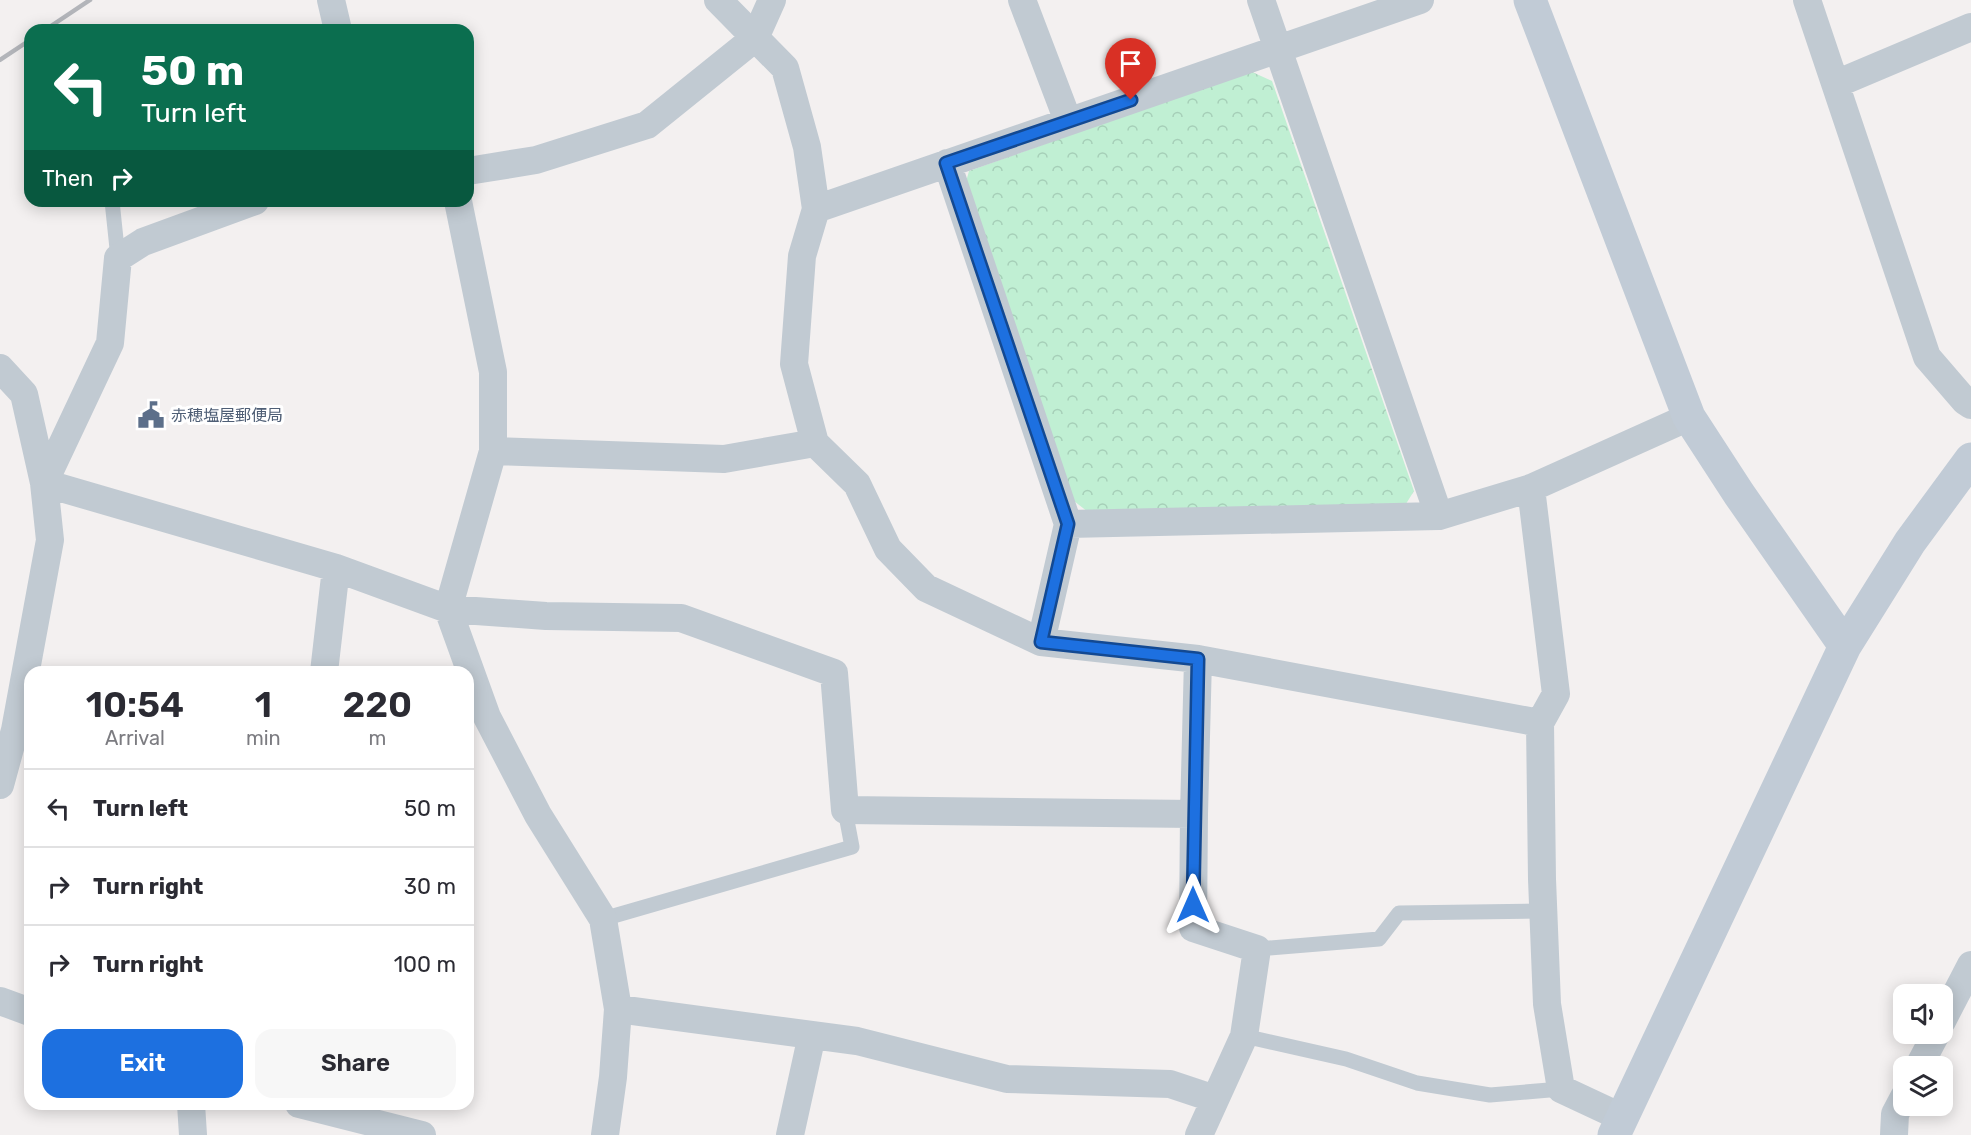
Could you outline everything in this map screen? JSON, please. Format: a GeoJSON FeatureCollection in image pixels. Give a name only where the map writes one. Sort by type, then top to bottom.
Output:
{"type":"FeatureCollection","features":[{"type":"Feature","properties":{"kind":"street"},"geometry":{"type":"LineString","coordinates":[[331,0],[337,24]]}},
{"type":"Feature","properties":{"kind":"street"},"geometry":{"type":"LineString","coordinates":[[718,0],[785,68],[807,147],[816,208],[802,256],[794,364],[815,443],[857,484],[888,549],[926,588],[1041,642],[1198,659],[1540,723]]}},
{"type":"Feature","properties":{"kind":"street"},"geometry":{"type":"LineString","coordinates":[[474,170],[536,160],[647,125],[755,38],[772,0]]}},
{"type":"Feature","properties":{"kind":"street"},"geometry":{"type":"LineString","coordinates":[[1022,0],[1068,121]]}},
{"type":"Feature","properties":{"kind":"street"},"geometry":{"type":"LineString","coordinates":[[1261,0],[1439,516]]}},
{"type":"Feature","properties":{"kind":"street"},"geometry":{"type":"LineString","coordinates":[[816,208],[1420,0]]}},
{"type":"Feature","properties":{"kind":"street"},"geometry":{"type":"LineString","coordinates":[[1530,0],[1689,417],[1739,494],[1845,646]]}},
{"type":"Feature","properties":{"kind":"street"},"geometry":{"type":"LineString","coordinates":[[1807,0],[1927,357],[1971,405]]}},
{"type":"Feature","properties":{"kind":"street"},"geometry":{"type":"LineString","coordinates":[[1836,84],[1971,27]]}},
{"type":"Feature","properties":{"kind":"street"},"geometry":{"type":"LineString","coordinates":[[946,163],[1068,524],[1041,642]]}},
{"type":"Feature","properties":{"kind":"street"},"geometry":{"type":"LineString","coordinates":[[44,483],[110,343],[118,258],[143,242],[239,207]]}},
{"type":"Feature","properties":{"kind":"street"},"geometry":{"type":"LineString","coordinates":[[459,207],[493,372],[493,451],[448,609],[469,666]]}},
{"type":"Feature","properties":{"kind":"street"},"geometry":{"type":"LineString","coordinates":[[0,368],[24,394],[44,483],[50,540],[32,666]]}},
{"type":"Feature","properties":{"kind":"street"},"geometry":{"type":"LineString","coordinates":[[1068,524],[1439,516],[1531,488],[1689,417]]}},
{"type":"Feature","properties":{"kind":"street"},"geometry":{"type":"LineString","coordinates":[[493,451],[724,459],[815,443]]}},
{"type":"Feature","properties":{"kind":"street"},"geometry":{"type":"LineString","coordinates":[[1531,488],[1556,694],[1540,723],[1547,1004],[1561,1089],[1618,1127],[1845,646],[1910,542],[1969,471]]}},
{"type":"Feature","properties":{"kind":"street"},"geometry":{"type":"LineString","coordinates":[[44,483],[336,568],[448,609],[546,616],[681,618],[834,673],[845,810],[1194,814]]}},
{"type":"Feature","properties":{"kind":"street"},"geometry":{"type":"LineString","coordinates":[[325,666],[336,568]]}},
{"type":"Feature","properties":{"kind":"street"},"geometry":{"type":"LineString","coordinates":[[1198,659],[1193,928],[1257,949],[1244,1036],[1199,1135]]}},
{"type":"Feature","properties":{"kind":"street"},"geometry":{"type":"LineString","coordinates":[[474,681],[487,717],[538,815],[603,919],[618,1009],[614,1077],[605,1135]]}},
{"type":"Feature","properties":{"kind":"street"},"geometry":{"type":"LineString","coordinates":[[0,785],[22,733]]}},
{"type":"Feature","properties":{"kind":"street"},"geometry":{"type":"LineString","coordinates":[[1953,1000],[1971,965]]}},
{"type":"Feature","properties":{"kind":"street"},"geometry":{"type":"LineString","coordinates":[[0,1001],[24,1010]]}},
{"type":"Feature","properties":{"kind":"street"},"geometry":{"type":"LineString","coordinates":[[618,1009],[857,1041],[1007,1079],[1170,1084],[1215,1099]]}},
{"type":"Feature","properties":{"kind":"street"},"geometry":{"type":"LineString","coordinates":[[790,1135],[812,1035]]}},
{"type":"Feature","properties":{"kind":"street"},"geometry":{"type":"LineString","coordinates":[[191,1110],[193,1135]]}},
{"type":"Feature","properties":{"kind":"street"},"geometry":{"type":"LineString","coordinates":[[314,1110],[358,1127],[422,1135]]}},
{"type":"Feature","properties":{"kind":"street"},"geometry":{"type":"LineString","coordinates":[[1894,1135],[1895,1116]]}},
{"type":"Feature","properties":{"kind":"lane"},"geometry":{"type":"LineString","coordinates":[[113,207],[118,258]]}},
{"type":"Feature","properties":{"kind":"lane"},"geometry":{"type":"LineString","coordinates":[[603,919],[852,848],[845,810]]}},
{"type":"Feature","properties":{"kind":"lane"},"geometry":{"type":"LineString","coordinates":[[1257,949],[1379,939],[1399,912],[1543,911]]}},
{"type":"Feature","properties":{"kind":"lane"},"geometry":{"type":"LineString","coordinates":[[1244,1036],[1346,1059],[1417,1083],[1490,1095],[1561,1089]]}},
{"type":"Feature","properties":{"kind":"green space"},"geometry":{"type":"Polygon","coordinates":[[[1250,71],[1272,81],[1414,491],[1404,507],[1088,512],[1074,501],[964,189],[969,171],[1250,71]]]}},
{"type":"Feature","properties":{"kind":"railway"},"geometry":{"type":"LineString","coordinates":[[54,24],[90,0]]}},
{"type":"Feature","properties":{"kind":"railway"},"geometry":{"type":"LineString","coordinates":[[0,60],[24,44]]}},
{"type":"Feature","properties":{"kind":"place","name":"赤穂塩屋郵便局"},"geometry":{"type":"Point","coordinates":[151,415]}},
{"type":"Feature","properties":{"kind":"route"},"geometry":{"type":"LineString","coordinates":[[1131,100],[946,163],[1068,524],[1041,642],[1198,659],[1193,905]]}}]}
